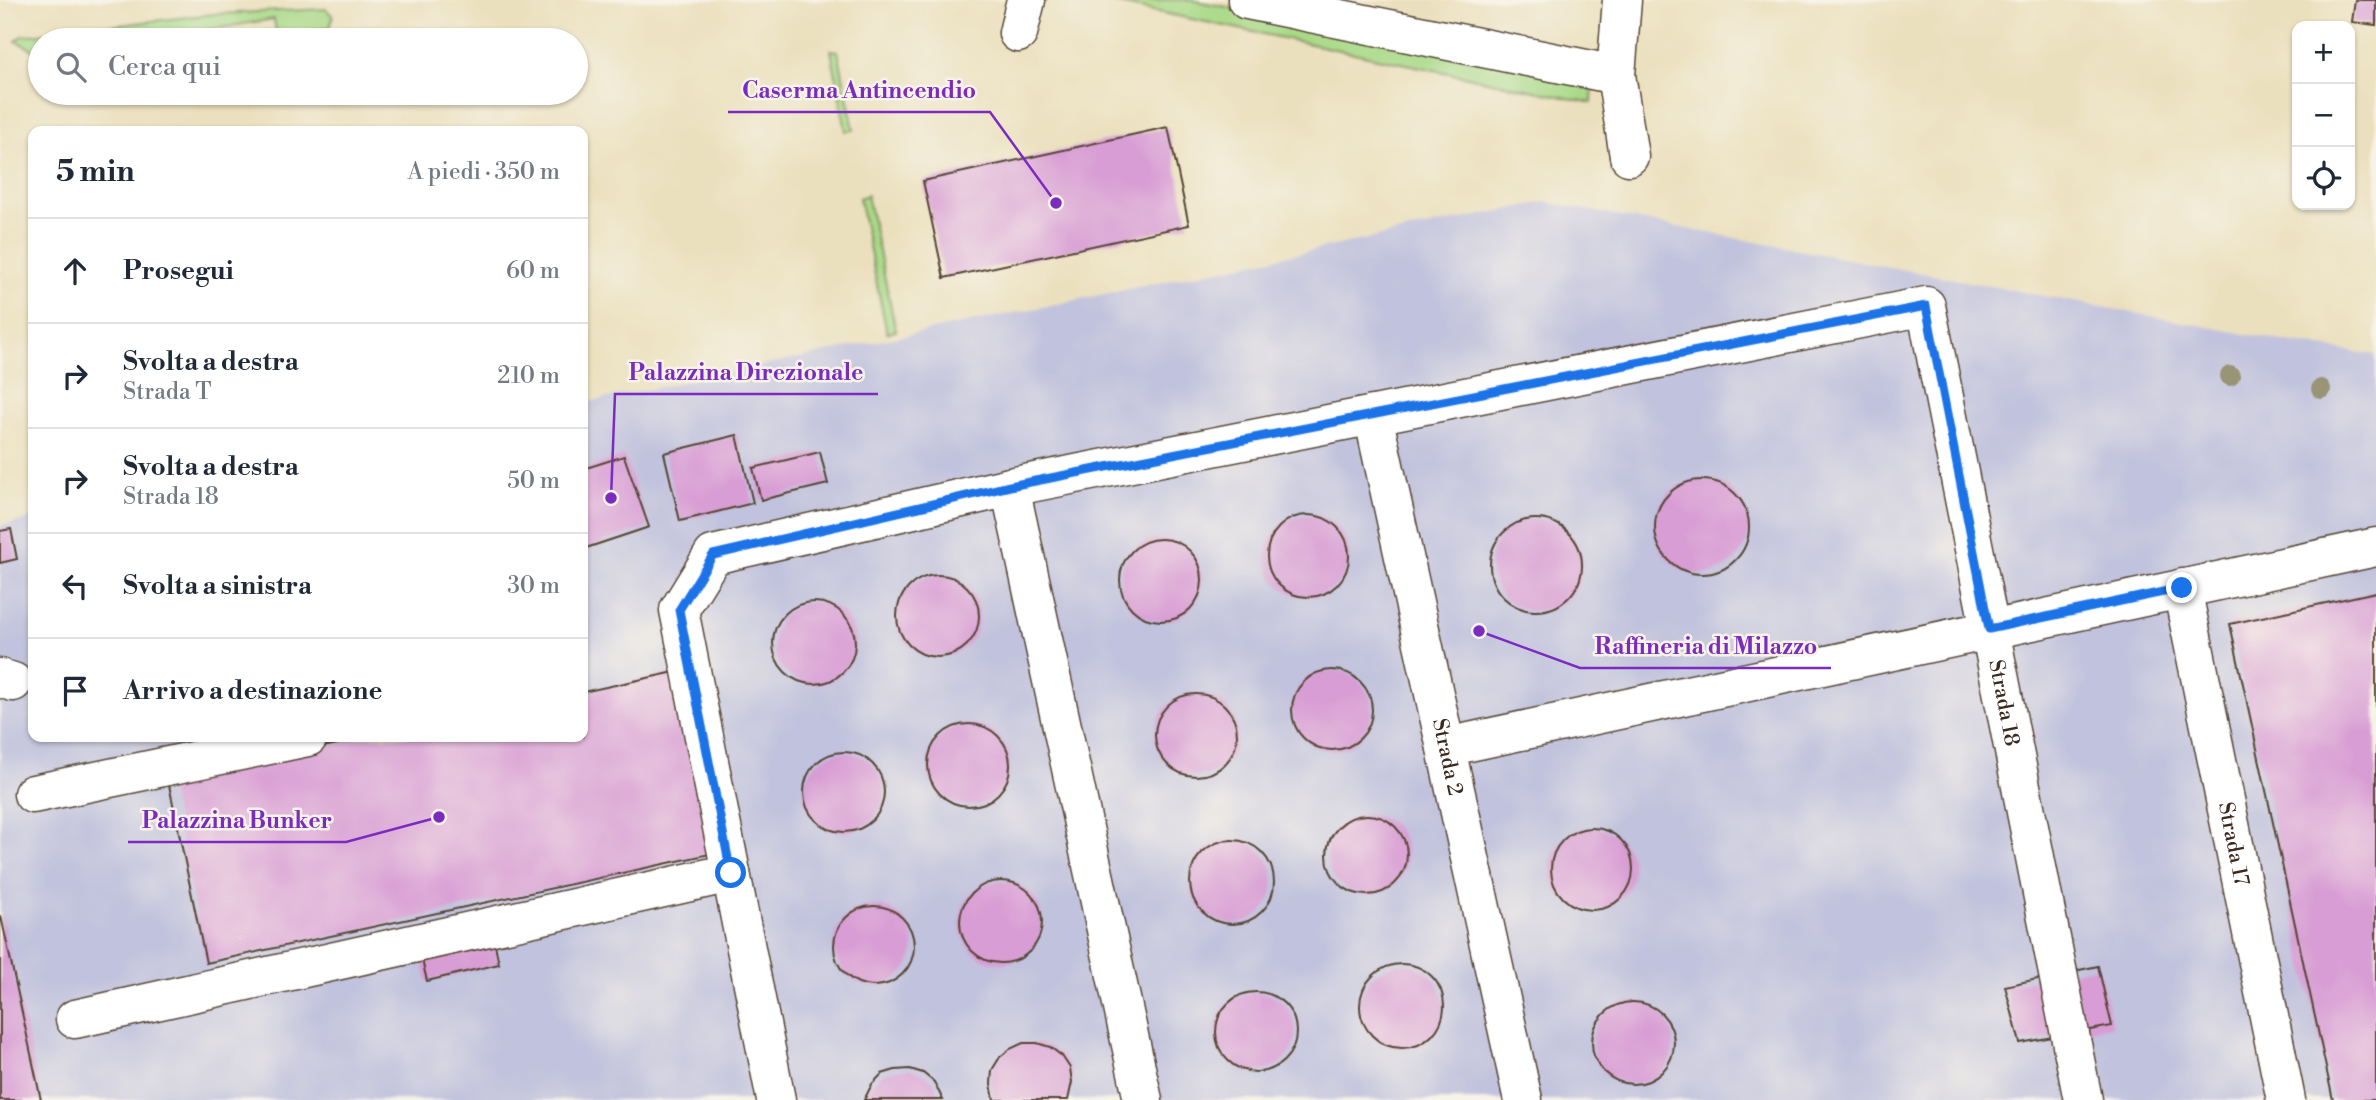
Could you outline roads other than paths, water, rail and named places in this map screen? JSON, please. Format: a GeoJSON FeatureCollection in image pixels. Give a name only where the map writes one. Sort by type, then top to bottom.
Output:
{"type":"FeatureCollection","features":[{"type":"Feature","properties":{"kind":"lane"},"geometry":{"type":"LineString","coordinates":[[1247,0],[1616,75]]}},
{"type":"Feature","properties":{"kind":"lane"},"geometry":{"type":"LineString","coordinates":[[1622,0],[1616,75],[1629,156]]}},
{"type":"Feature","properties":{"kind":"lane","name":"Strada 18"},"geometry":{"type":"LineString","coordinates":[[1373,415],[1926,306],[2083,1100]]}},
{"type":"Feature","properties":{"kind":"lane"},"geometry":{"type":"LineString","coordinates":[[776,1100],[679,610],[713,555],[1010,486],[1373,415]]}},
{"type":"Feature","properties":{"kind":"lane","name":"Strada 2"},"geometry":{"type":"LineString","coordinates":[[1373,415],[1523,1100]]}},
{"type":"Feature","properties":{"kind":"lane"},"geometry":{"type":"LineString","coordinates":[[1010,486],[1143,1100]]}},
{"type":"Feature","properties":{"kind":"lane"},"geometry":{"type":"LineString","coordinates":[[1446,747],[2376,547]]}},
{"type":"Feature","properties":{"kind":"lane","name":"Strada 17"},"geometry":{"type":"LineString","coordinates":[[2182,588],[2286,1100]]}},
{"type":"Feature","properties":{"kind":"lane"},"geometry":{"type":"LineString","coordinates":[[33,793],[283,742]]}},
{"type":"Feature","properties":{"kind":"lane"},"geometry":{"type":"LineString","coordinates":[[75,1019],[731,873]]}},
{"type":"Feature","properties":{"kind":"place","name":"Caserma Antincendio"},"geometry":{"type":"Point","coordinates":[1056,203]}},
{"type":"Feature","properties":{"kind":"place","name":"Palazzina Direzionale"},"geometry":{"type":"Point","coordinates":[611,498]}},
{"type":"Feature","properties":{"kind":"place","name":"Raffineria di Milazzo"},"geometry":{"type":"Point","coordinates":[1479,631]}},
{"type":"Feature","properties":{"kind":"place","name":"Palazzina Bunker"},"geometry":{"type":"Point","coordinates":[439,817]}}]}
